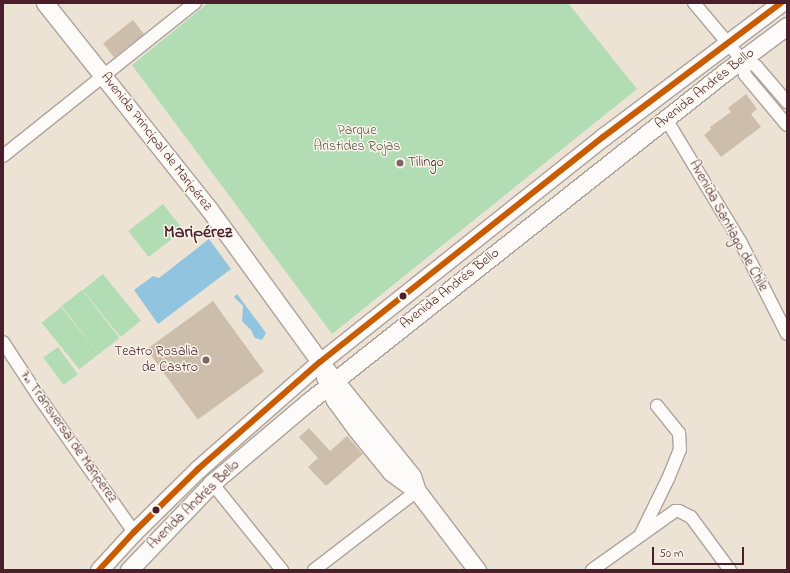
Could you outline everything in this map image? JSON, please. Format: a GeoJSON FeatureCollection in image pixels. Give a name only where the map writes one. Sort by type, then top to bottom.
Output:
{"type":"FeatureCollection","features":[{"type":"Feature","properties":{"kind":"street","name":"Avenida Principal de Maripérez"},"geometry":{"type":"LineString","coordinates":[[45,3],[209,209],[320,362],[332,383],[339,406],[391,472],[417,491],[478,570]]}},
{"type":"Feature","properties":{"kind":"street"},"geometry":{"type":"LineString","coordinates":[[3,156],[104,76],[180,8],[195,3]]}},
{"type":"Feature","properties":{"kind":"street"},"geometry":{"type":"LineString","coordinates":[[694,3],[742,60],[756,66],[787,102]]}},
{"type":"Feature","properties":{"kind":"street","name":"Avenida Andrés Bello"},"geometry":{"type":"LineString","coordinates":[[99,570],[134,532],[198,469],[320,362],[603,138],[729,44],[781,3]]}},
{"type":"Feature","properties":{"kind":"street","name":"Avenida Andrés Bello"},"geometry":{"type":"LineString","coordinates":[[130,570],[212,483],[332,383],[666,119],[787,26]]}},
{"type":"Feature","properties":{"kind":"street"},"geometry":{"type":"LineString","coordinates":[[742,60],[745,75],[787,125]]}},
{"type":"Feature","properties":{"kind":"street","name":"Avenida Santiago de Chile"},"geometry":{"type":"LineString","coordinates":[[666,119],[740,241],[787,334]]}},
{"type":"Feature","properties":{"kind":"street","name":"7.ª Transversal de Maripérez"},"geometry":{"type":"LineString","coordinates":[[3,342],[39,397],[134,532]]}},
{"type":"Feature","properties":{"kind":"street"},"geometry":{"type":"LineString","coordinates":[[640,535],[668,479],[680,450],[680,433],[657,406]]}},
{"type":"Feature","properties":{"kind":"street"},"geometry":{"type":"LineString","coordinates":[[212,483],[282,570]]}},
{"type":"Feature","properties":{"kind":"street"},"geometry":{"type":"LineString","coordinates":[[314,570],[417,491]]}},
{"type":"Feature","properties":{"kind":"street"},"geometry":{"type":"LineString","coordinates":[[597,568],[640,535],[675,511],[679,511],[691,518],[730,570]]}},
{"type":"Feature","properties":{"kind":"green space","name":"Parque Arístides Rojas"},"geometry":{"type":"Polygon","coordinates":[[[208,3],[568,3],[637,89],[332,334],[132,65],[208,3]]]}},
{"type":"Feature","properties":{"kind":"green space"},"geometry":{"type":"Polygon","coordinates":[[[163,204],[183,230],[149,257],[128,231],[163,204]]]}},
{"type":"Feature","properties":{"kind":"green space"},"geometry":{"type":"Polygon","coordinates":[[[103,274],[141,321],[121,337],[83,290],[103,274]]]}},
{"type":"Feature","properties":{"kind":"green space"},"geometry":{"type":"Polygon","coordinates":[[[82,290],[120,338],[99,354],[62,306],[82,290]]]}},
{"type":"Feature","properties":{"kind":"green space"},"geometry":{"type":"Polygon","coordinates":[[[61,307],[99,354],[79,369],[42,323],[61,307]]]}},
{"type":"Feature","properties":{"kind":"green space"},"geometry":{"type":"Polygon","coordinates":[[[58,347],[78,375],[63,385],[43,358],[58,347]]]}},
{"type":"Feature","properties":{"kind":"water"},"geometry":{"type":"Polygon","coordinates":[[[209,239],[231,269],[158,324],[134,290],[153,276],[159,278],[209,239]]]}},
{"type":"Feature","properties":{"kind":"water"},"geometry":{"type":"Polygon","coordinates":[[[237,294],[266,333],[262,340],[255,338],[251,330],[242,321],[243,306],[234,297],[237,294]]]}},
{"type":"Feature","properties":{"kind":"building"},"geometry":{"type":"Polygon","coordinates":[[[133,20],[144,34],[114,58],[103,43],[133,20]]]}},
{"type":"Feature","properties":{"kind":"building"},"geometry":{"type":"Polygon","coordinates":[[[746,94],[757,109],[751,114],[761,127],[721,157],[704,135],[711,129],[710,127],[731,112],[728,108],[746,94]]]}},
{"type":"Feature","properties":{"kind":"building","name":"Teatro Rosalia de Castro"},"geometry":{"type":"Polygon","coordinates":[[[213,301],[264,371],[198,420],[147,349],[213,301]]]}},
{"type":"Feature","properties":{"kind":"building"},"geometry":{"type":"Polygon","coordinates":[[[309,428],[330,451],[347,436],[363,454],[326,486],[308,467],[318,458],[299,437],[309,428]]]}},
{"type":"Feature","properties":{"kind":"transit line"},"geometry":{"type":"LineString","coordinates":[[99,570],[134,532],[198,469],[320,362],[603,137],[781,3]]}},
{"type":"Feature","properties":{"kind":"place","name":"Tilingo"},"geometry":{"type":"Point","coordinates":[400,163]}},
{"type":"Feature","properties":{"kind":"place","name":"Teatro Rosalia de Castro"},"geometry":{"type":"Point","coordinates":[206,360]}},
{"type":"Feature","properties":{"kind":"district","name":"Maripérez"},"geometry":{"type":"Point","coordinates":[198,233]}}]}
